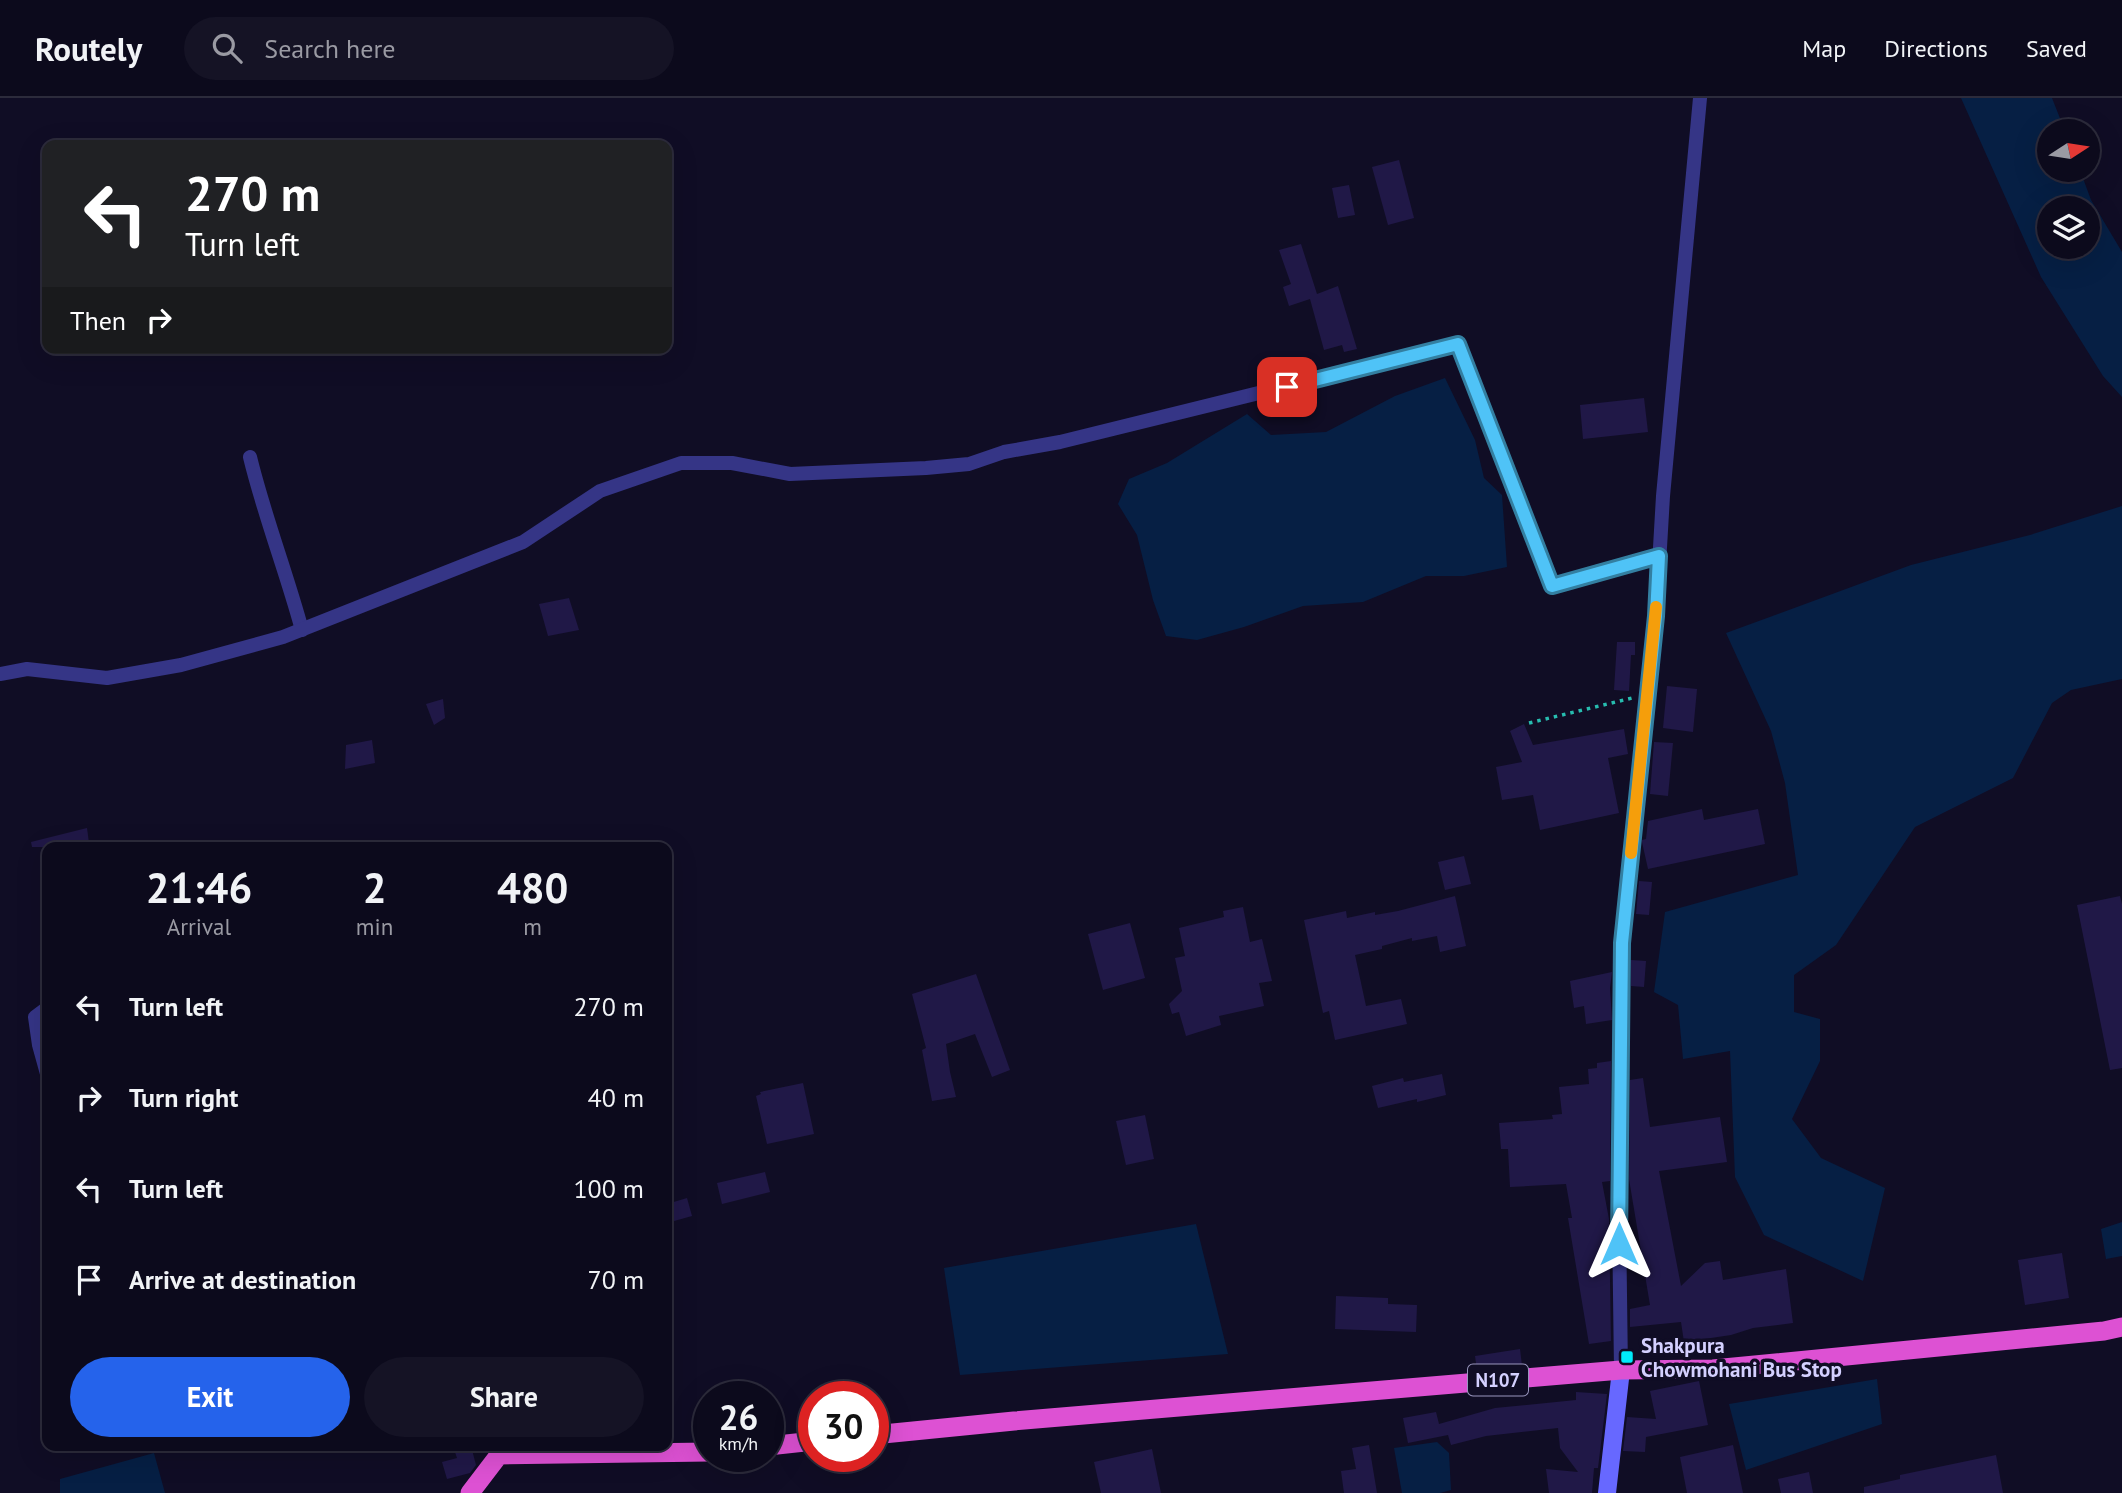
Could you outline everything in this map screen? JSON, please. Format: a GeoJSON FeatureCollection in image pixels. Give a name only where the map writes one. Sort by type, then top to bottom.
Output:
{"type":"FeatureCollection","features":[{"type":"Feature","properties":{"kind":"highway","name":"N107"},"geometry":{"type":"LineString","coordinates":[[889,1433],[1622,1370],[1713,1368],[2104,1331],[2122,1327]]}},
{"type":"Feature","properties":{"kind":"highway"},"geometry":{"type":"LineString","coordinates":[[470,1493],[499,1455],[693,1452]]}},
{"type":"Feature","properties":{"kind":"main road"},"geometry":{"type":"LineString","coordinates":[[1607,1493],[1622,1370]]}},
{"type":"Feature","properties":{"kind":"street"},"geometry":{"type":"LineString","coordinates":[[1622,1370],[1619,1219],[1622,943],[1648,695],[1700,98]]}},
{"type":"Feature","properties":{"kind":"street"},"geometry":{"type":"LineString","coordinates":[[0,674],[27,669],[107,678],[181,665],[284,637],[523,542],[600,491],[681,463],[732,463],[790,474],[969,464],[1004,452],[1060,442],[1458,344],[1552,586],[1659,556]]}},
{"type":"Feature","properties":{"kind":"street"},"geometry":{"type":"LineString","coordinates":[[250,457],[263,510],[302,630]]}},
{"type":"Feature","properties":{"kind":"street"},"geometry":{"type":"LineString","coordinates":[[42,1012],[35,1017],[42,1056]]}},
{"type":"Feature","properties":{"kind":"path"},"geometry":{"type":"LineString","coordinates":[[1529,723],[1648,695]]}},
{"type":"Feature","properties":{"kind":"water"},"geometry":{"type":"Polygon","coordinates":[[[1961,98],[2052,98],[2060,119],[2037,119],[2037,182],[2084,182],[2090,196],[2037,196],[2037,259],[2100,259],[2100,215],[2122,252],[2122,397],[2103,376],[2041,277],[1961,98]]]}},
{"type":"Feature","properties":{"kind":"water"},"geometry":{"type":"Polygon","coordinates":[[[1445,378],[1475,440],[1484,478],[1502,495],[1507,567],[1464,576],[1426,576],[1363,602],[1303,606],[1197,640],[1166,636],[1153,600],[1137,535],[1118,504],[1129,479],[1167,463],[1247,414],[1271,435],[1326,432],[1395,396],[1445,378]]]}},
{"type":"Feature","properties":{"kind":"water"},"geometry":{"type":"Polygon","coordinates":[[[2122,506],[2122,679],[2071,690],[2052,703],[2013,778],[1915,827],[1836,945],[1794,975],[1794,1012],[1820,1019],[1820,1061],[1792,1119],[1821,1158],[1885,1188],[1863,1281],[1764,1235],[1735,1177],[1730,1051],[1683,1059],[1678,1005],[1654,992],[1665,912],[1798,875],[1785,783],[1771,731],[1726,633],[1911,565],[2030,535],[2122,506]]]}},
{"type":"Feature","properties":{"kind":"water"},"geometry":{"type":"Polygon","coordinates":[[[2122,1222],[2122,1256],[2106,1259],[2101,1229],[2122,1222]]]}},
{"type":"Feature","properties":{"kind":"water"},"geometry":{"type":"Polygon","coordinates":[[[1196,1224],[1228,1354],[960,1375],[944,1268],[1196,1224]]]}},
{"type":"Feature","properties":{"kind":"water"},"geometry":{"type":"Polygon","coordinates":[[[1877,1379],[1882,1424],[1746,1470],[1729,1404],[1877,1379]]]}},
{"type":"Feature","properties":{"kind":"water"},"geometry":{"type":"Polygon","coordinates":[[[1437,1442],[1449,1453],[1451,1490],[1440,1493],[1402,1493],[1394,1448],[1437,1442]]]}},
{"type":"Feature","properties":{"kind":"water"},"geometry":{"type":"Polygon","coordinates":[[[154,1453],[165,1493],[60,1493],[60,1479],[154,1453]]]}},
{"type":"Feature","properties":{"kind":"building"},"geometry":{"type":"Polygon","coordinates":[[[1399,160],[1414,218],[1388,225],[1372,167],[1399,160]]]}},
{"type":"Feature","properties":{"kind":"building"},"geometry":{"type":"Polygon","coordinates":[[[1349,185],[1355,215],[1338,218],[1332,188],[1349,185]]]}},
{"type":"Feature","properties":{"kind":"building"},"geometry":{"type":"Polygon","coordinates":[[[1301,244],[1317,294],[1338,286],[1357,349],[1344,352],[1342,345],[1324,350],[1310,299],[1289,306],[1283,287],[1291,284],[1279,250],[1301,244]]]}},
{"type":"Feature","properties":{"kind":"building"},"geometry":{"type":"Polygon","coordinates":[[[1644,398],[1648,432],[1583,439],[1580,405],[1644,398]]]}},
{"type":"Feature","properties":{"kind":"building"},"geometry":{"type":"Polygon","coordinates":[[[569,598],[579,630],[548,636],[539,604],[569,598]]]}},
{"type":"Feature","properties":{"kind":"building"},"geometry":{"type":"Polygon","coordinates":[[[1617,642],[1635,642],[1635,655],[1631,655],[1629,691],[1614,690],[1617,642]]]}},
{"type":"Feature","properties":{"kind":"building"},"geometry":{"type":"Polygon","coordinates":[[[1667,686],[1697,689],[1693,732],[1663,728],[1667,686]]]}},
{"type":"Feature","properties":{"kind":"building"},"geometry":{"type":"Polygon","coordinates":[[[443,699],[445,718],[434,725],[426,704],[443,699]]]}},
{"type":"Feature","properties":{"kind":"building"},"geometry":{"type":"Polygon","coordinates":[[[1524,724],[1533,745],[1624,729],[1628,754],[1608,758],[1619,813],[1540,830],[1533,795],[1502,800],[1496,767],[1522,762],[1510,731],[1524,724]]]}},
{"type":"Feature","properties":{"kind":"building"},"geometry":{"type":"Polygon","coordinates":[[[372,740],[375,763],[345,769],[346,745],[372,740]]]}},
{"type":"Feature","properties":{"kind":"building"},"geometry":{"type":"Polygon","coordinates":[[[1654,742],[1673,743],[1668,796],[1650,794],[1654,742]]]}},
{"type":"Feature","properties":{"kind":"building"},"geometry":{"type":"Polygon","coordinates":[[[1702,809],[1704,820],[1758,809],[1765,844],[1648,869],[1642,840],[1646,839],[1648,821],[1702,809]]]}},
{"type":"Feature","properties":{"kind":"building"},"geometry":{"type":"Polygon","coordinates":[[[87,828],[89,842],[42,842],[42,847],[32,847],[31,842],[87,828]]]}},
{"type":"Feature","properties":{"kind":"building"},"geometry":{"type":"Polygon","coordinates":[[[1464,856],[1471,884],[1445,890],[1438,862],[1464,856]]]}},
{"type":"Feature","properties":{"kind":"building"},"geometry":{"type":"Polygon","coordinates":[[[1639,881],[1652,882],[1649,915],[1636,914],[1639,881]]]}},
{"type":"Feature","properties":{"kind":"building"},"geometry":{"type":"Polygon","coordinates":[[[1455,896],[1466,946],[1440,952],[1437,936],[1412,941],[1412,938],[1355,955],[1366,1006],[1401,999],[1407,1024],[1335,1040],[1329,1011],[1323,1013],[1304,920],[1346,911],[1347,918],[1375,912],[1375,915],[1455,896]]]}},
{"type":"Feature","properties":{"kind":"building"},"geometry":{"type":"Polygon","coordinates":[[[2120,896],[2122,1068],[2110,1070],[2077,905],[2120,896]]]}},
{"type":"Feature","properties":{"kind":"building"},"geometry":{"type":"Polygon","coordinates":[[[1243,907],[1250,942],[1262,939],[1272,981],[1259,983],[1264,1006],[1219,1016],[1221,1025],[1186,1036],[1179,1012],[1172,1014],[1169,1004],[1182,991],[1175,958],[1185,956],[1179,928],[1224,917],[1223,911],[1243,907]]]}},
{"type":"Feature","properties":{"kind":"building"},"geometry":{"type":"Polygon","coordinates":[[[1130,923],[1145,978],[1103,990],[1088,934],[1130,923]]]}},
{"type":"Feature","properties":{"kind":"building"},"geometry":{"type":"Polygon","coordinates":[[[1631,960],[1646,961],[1644,987],[1631,986],[1631,960]]]}},
{"type":"Feature","properties":{"kind":"building"},"geometry":{"type":"Polygon","coordinates":[[[1612,972],[1612,1020],[1586,1024],[1584,1006],[1574,1008],[1570,981],[1612,972]]]}},
{"type":"Feature","properties":{"kind":"building"},"geometry":{"type":"Polygon","coordinates":[[[976,974],[1010,1070],[992,1077],[975,1034],[946,1044],[956,1097],[932,1101],[922,1050],[926,1048],[912,994],[976,974]]]}},
{"type":"Feature","properties":{"kind":"building"},"geometry":{"type":"Polygon","coordinates":[[[1611,1061],[1610,1181],[1602,1182],[1609,1219],[1611,1341],[1589,1344],[1568,1218],[1572,1218],[1566,1184],[1510,1187],[1508,1149],[1501,1149],[1499,1123],[1553,1119],[1552,1115],[1562,1114],[1559,1087],[1589,1084],[1588,1069],[1597,1068],[1597,1063],[1611,1061]]]}},
{"type":"Feature","properties":{"kind":"building"},"geometry":{"type":"Polygon","coordinates":[[[1442,1074],[1446,1095],[1378,1108],[1372,1086],[1403,1078],[1404,1082],[1442,1074]]]}},
{"type":"Feature","properties":{"kind":"building"},"geometry":{"type":"Polygon","coordinates":[[[1643,1078],[1650,1127],[1720,1117],[1727,1162],[1659,1171],[1681,1286],[1705,1263],[1720,1261],[1723,1280],[1786,1269],[1793,1323],[1684,1342],[1681,1322],[1630,1327],[1630,1309],[1650,1305],[1629,1179],[1630,1080],[1643,1078]]]}},
{"type":"Feature","properties":{"kind":"building"},"geometry":{"type":"Polygon","coordinates":[[[803,1083],[814,1134],[767,1144],[756,1096],[761,1094],[760,1092],[803,1083]]]}},
{"type":"Feature","properties":{"kind":"building"},"geometry":{"type":"Polygon","coordinates":[[[1145,1115],[1154,1159],[1126,1165],[1116,1121],[1145,1115]]]}},
{"type":"Feature","properties":{"kind":"building"},"geometry":{"type":"Polygon","coordinates":[[[765,1172],[770,1192],[722,1204],[717,1183],[765,1172]]]}},
{"type":"Feature","properties":{"kind":"building"},"geometry":{"type":"Polygon","coordinates":[[[687,1198],[692,1216],[672,1222],[672,1202],[687,1198]]]}},
{"type":"Feature","properties":{"kind":"building"},"geometry":{"type":"Polygon","coordinates":[[[2062,1253],[2069,1298],[2025,1305],[2018,1260],[2062,1253]]]}},
{"type":"Feature","properties":{"kind":"building"},"geometry":{"type":"Polygon","coordinates":[[[1336,1296],[1388,1298],[1388,1304],[1417,1305],[1416,1332],[1335,1329],[1336,1296]]]}},
{"type":"Feature","properties":{"kind":"building"},"geometry":{"type":"Polygon","coordinates":[[[1520,1349],[1522,1366],[1477,1370],[1475,1356],[1520,1349]]]}},
{"type":"Feature","properties":{"kind":"building"},"geometry":{"type":"Polygon","coordinates":[[[1699,1381],[1708,1425],[1646,1437],[1645,1452],[1623,1451],[1627,1417],[1656,1419],[1650,1391],[1699,1381]]]}},
{"type":"Feature","properties":{"kind":"building"},"geometry":{"type":"Polygon","coordinates":[[[1576,1392],[1607,1394],[1598,1468],[1594,1468],[1592,1493],[1549,1493],[1546,1469],[1578,1472],[1560,1448],[1558,1428],[1486,1436],[1451,1445],[1448,1435],[1408,1443],[1403,1418],[1436,1412],[1439,1424],[1495,1408],[1576,1400],[1576,1392]]]}},
{"type":"Feature","properties":{"kind":"building"},"geometry":{"type":"Polygon","coordinates":[[[1369,1445],[1377,1493],[1344,1493],[1341,1471],[1356,1469],[1352,1448],[1369,1445]]]}},
{"type":"Feature","properties":{"kind":"building"},"geometry":{"type":"Polygon","coordinates":[[[1733,1445],[1743,1493],[1687,1493],[1680,1457],[1733,1445]]]}},
{"type":"Feature","properties":{"kind":"building"},"geometry":{"type":"Polygon","coordinates":[[[1152,1449],[1161,1493],[1101,1493],[1094,1462],[1152,1449]]]}},
{"type":"Feature","properties":{"kind":"building"},"geometry":{"type":"Polygon","coordinates":[[[455,1451],[472,1451],[476,1465],[470,1473],[447,1479],[442,1462],[457,1458],[455,1451]]]}},
{"type":"Feature","properties":{"kind":"building"},"geometry":{"type":"Polygon","coordinates":[[[1996,1455],[2003,1493],[1864,1493],[1864,1487],[1900,1479],[1900,1475],[1996,1455]]]}},
{"type":"Feature","properties":{"kind":"building"},"geometry":{"type":"Polygon","coordinates":[[[1809,1472],[1813,1493],[1781,1493],[1778,1479],[1809,1472]]]}},
{"type":"Feature","properties":{"kind":"slow traffic"},"geometry":{"type":"LineString","coordinates":[[1631,853],[1656,607]]}},
{"type":"Feature","properties":{"kind":"place","name":"Shakpura Chowmohani Bus Stop"},"geometry":{"type":"Point","coordinates":[1627,1357]}},
{"type":"Feature","properties":{"kind":"route"},"geometry":{"type":"LineString","coordinates":[[1287,387],[1458,344],[1552,586],[1659,556],[1656,616],[1622,943],[1619,1244]]}}]}
